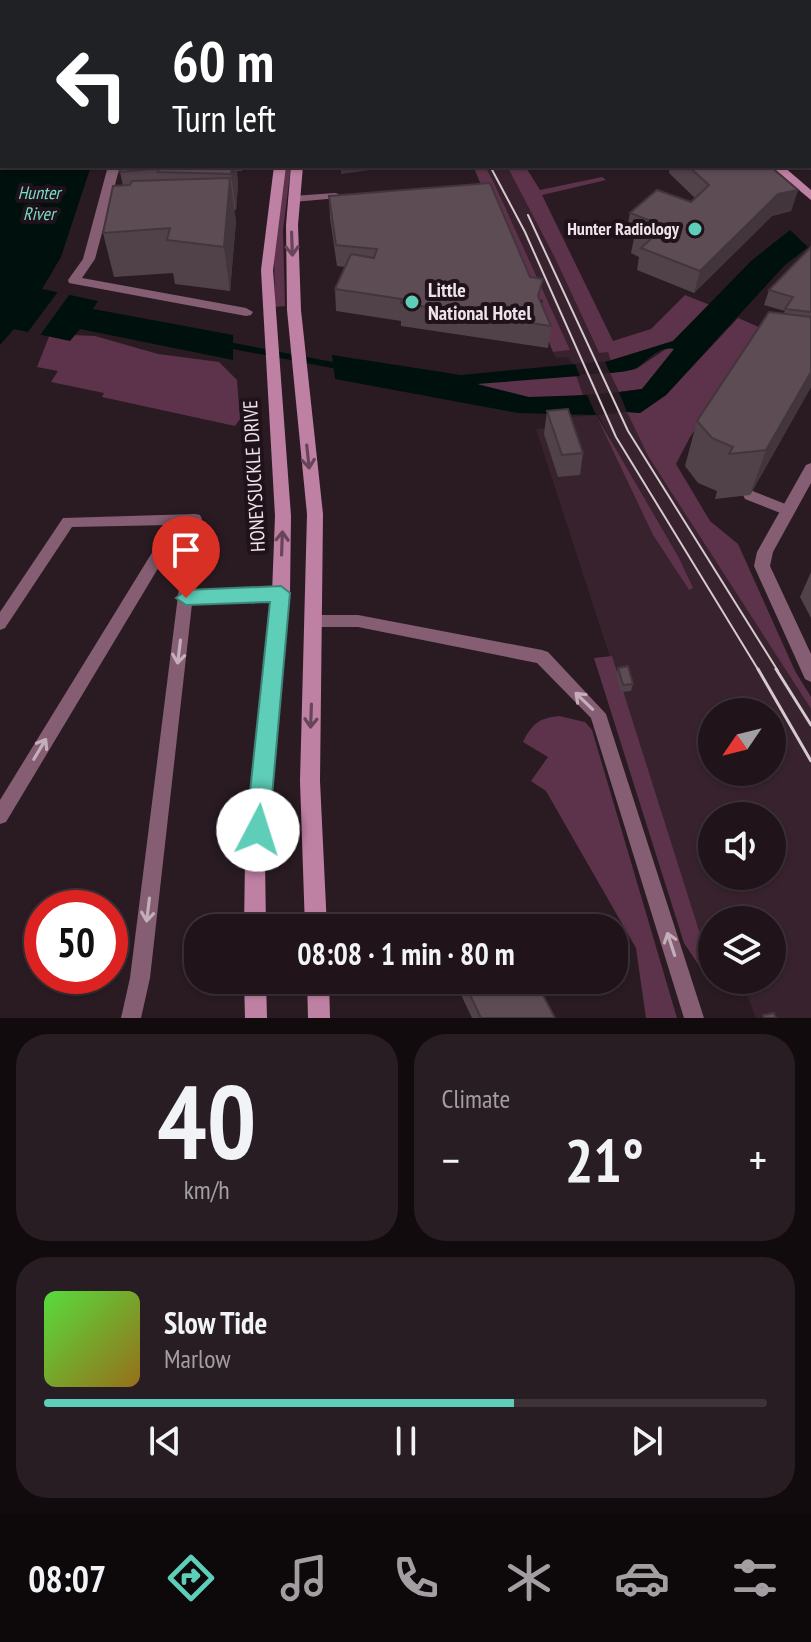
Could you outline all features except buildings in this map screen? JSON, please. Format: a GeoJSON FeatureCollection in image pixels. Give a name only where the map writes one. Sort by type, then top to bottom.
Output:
{"type":"FeatureCollection","features":[{"type":"Feature","properties":{"kind":"main road","name":"HONEYSUCKLE DRIVE"},"geometry":{"type":"LineString","coordinates":[[255,914],[255,860],[281,593],[283,516],[267,270],[280,168]]}},
{"type":"Feature","properties":{"kind":"main road"},"geometry":{"type":"LineString","coordinates":[[297,168],[293,199],[297,339],[315,514],[310,781],[315,914]]}},
{"type":"Feature","properties":{"kind":"main road"},"geometry":{"type":"LineString","coordinates":[[778,168],[811,196]]}},
{"type":"Feature","properties":{"kind":"main road"},"geometry":{"type":"LineString","coordinates":[[255,994],[256,1018]]}},
{"type":"Feature","properties":{"kind":"main road"},"geometry":{"type":"LineString","coordinates":[[318,994],[319,1018]]}},
{"type":"Feature","properties":{"kind":"street"},"geometry":{"type":"LineString","coordinates":[[113,168],[89,259],[74,280],[246,312]]}},
{"type":"Feature","properties":{"kind":"street"},"geometry":{"type":"LineString","coordinates":[[811,469],[765,552],[762,566],[811,674]]}},
{"type":"Feature","properties":{"kind":"lane"},"geometry":{"type":"LineString","coordinates":[[293,199],[335,196]]}},
{"type":"Feature","properties":{"kind":"lane"},"geometry":{"type":"LineString","coordinates":[[750,495],[788,511]]}},
{"type":"Feature","properties":{"kind":"lane"},"geometry":{"type":"LineString","coordinates":[[0,624],[68,522],[195,519],[140,978],[131,1018]]}},
{"type":"Feature","properties":{"kind":"lane"},"geometry":{"type":"LineString","coordinates":[[0,816],[179,520]]}},
{"type":"Feature","properties":{"kind":"lane"},"geometry":{"type":"LineString","coordinates":[[186,598],[281,593]]}},
{"type":"Feature","properties":{"kind":"lane"},"geometry":{"type":"LineString","coordinates":[[314,621],[358,621],[542,657],[598,714],[694,1018]]}},
{"type":"Feature","properties":{"kind":"shaded area"},"geometry":{"type":"Polygon","coordinates":[[[284,168],[291,168],[283,230],[285,306],[275,307],[274,258],[284,168]]]}},
{"type":"Feature","properties":{"kind":"shaded area"},"geometry":{"type":"Polygon","coordinates":[[[474,168],[486,168],[493,181],[570,350],[553,352],[539,318],[543,300],[530,298],[474,168]]]}},
{"type":"Feature","properties":{"kind":"shaded area"},"geometry":{"type":"Polygon","coordinates":[[[486,168],[508,168],[555,258],[598,352],[608,352],[611,361],[572,364],[568,357],[556,358],[553,352],[570,350],[486,168]]]}},
{"type":"Feature","properties":{"kind":"shaded area"},"geometry":{"type":"Polygon","coordinates":[[[508,168],[526,168],[540,190],[602,177],[606,180],[542,195],[613,341],[651,329],[685,295],[710,305],[673,341],[611,361],[608,352],[599,353],[555,258],[508,168]]]}},
{"type":"Feature","properties":{"kind":"shaded area"},"geometry":{"type":"Polygon","coordinates":[[[738,318],[766,330],[690,437],[676,464],[710,521],[738,544],[795,671],[811,697],[811,709],[648,456],[627,412],[640,413],[666,395],[738,318]]]}},
{"type":"Feature","properties":{"kind":"shaded area"},"geometry":{"type":"Polygon","coordinates":[[[50,334],[95,336],[158,354],[219,362],[237,380],[240,419],[235,426],[102,397],[104,393],[51,382],[58,371],[37,367],[50,334]]]}},
{"type":"Feature","properties":{"kind":"shaded area"},"geometry":{"type":"Polygon","coordinates":[[[669,347],[674,349],[672,353],[642,389],[619,392],[610,373],[636,369],[669,347]]]}},
{"type":"Feature","properties":{"kind":"shaded area"},"geometry":{"type":"Polygon","coordinates":[[[610,373],[619,392],[583,395],[576,375],[610,373]]]}},
{"type":"Feature","properties":{"kind":"shaded area"},"geometry":{"type":"Polygon","coordinates":[[[576,375],[583,395],[543,398],[512,396],[486,389],[477,383],[576,375]]]}},
{"type":"Feature","properties":{"kind":"shaded area"},"geometry":{"type":"Polygon","coordinates":[[[627,412],[648,456],[811,709],[811,1018],[756,1018],[747,994],[786,994],[786,906],[698,906],[698,928],[536,429],[574,425],[571,417],[596,415],[653,535],[688,589],[598,415],[627,412]]]}},
{"type":"Feature","properties":{"kind":"shaded area"},"geometry":{"type":"Polygon","coordinates":[[[596,415],[679,558],[693,588],[689,590],[653,535],[596,415]]]}},
{"type":"Feature","properties":{"kind":"shaded area"},"geometry":{"type":"Polygon","coordinates":[[[612,656],[698,928],[698,964],[684,943],[594,658],[612,656]]]}},
{"type":"Feature","properties":{"kind":"shaded area"},"geometry":{"type":"Polygon","coordinates":[[[559,716],[585,722],[592,730],[677,1018],[646,1018],[636,948],[628,934],[628,914],[617,914],[546,791],[531,781],[548,757],[523,742],[537,723],[559,716]]]}},
{"type":"Feature","properties":{"kind":"water","name":"Hunter River"},"geometry":{"type":"Polygon","coordinates":[[[0,168],[90,168],[61,257],[42,289],[98,301],[93,309],[233,335],[233,360],[80,329],[70,341],[14,329],[0,345],[0,168]]]}},
{"type":"Feature","properties":{"kind":"water"},"geometry":{"type":"Polygon","coordinates":[[[790,230],[808,247],[784,266],[666,395],[640,413],[627,412],[619,392],[642,389],[674,349],[659,351],[628,371],[610,373],[605,362],[673,341],[751,261],[790,230]]]}},
{"type":"Feature","properties":{"kind":"water"},"geometry":{"type":"Polygon","coordinates":[[[332,355],[461,375],[575,364],[580,376],[477,384],[529,397],[587,395],[596,415],[518,413],[335,379],[332,355]]]}},
{"type":"Feature","properties":{"kind":"pier"},"geometry":{"type":"Polygon","coordinates":[[[60,289],[72,291],[38,338],[25,336],[60,289]]]}},
{"type":"Feature","properties":{"kind":"waterway"},"geometry":{"type":"LineString","coordinates":[[223,344],[343,367]]}},
{"type":"Feature","properties":{"kind":"tram line"},"geometry":{"type":"LineString","coordinates":[[491,168],[525,232],[616,437],[759,671]]}},
{"type":"Feature","properties":{"kind":"tram line"},"geometry":{"type":"LineString","coordinates":[[528,215],[628,431],[778,671]]}},
{"type":"Feature","properties":{"kind":"tram line"},"geometry":{"type":"LineString","coordinates":[[758,669],[811,761]]}},
{"type":"Feature","properties":{"kind":"tram line"},"geometry":{"type":"LineString","coordinates":[[776,669],[811,725]]}},
{"type":"Feature","properties":{"kind":"place","name":"Hunter Radiology"},"geometry":{"type":"Point","coordinates":[695,229]}},
{"type":"Feature","properties":{"kind":"place","name":"Little National Hotel"},"geometry":{"type":"Point","coordinates":[412,302]}},
{"type":"Feature","properties":{"kind":"route"},"geometry":{"type":"LineString","coordinates":[[186,598],[281,593],[258,830]]}}]}
